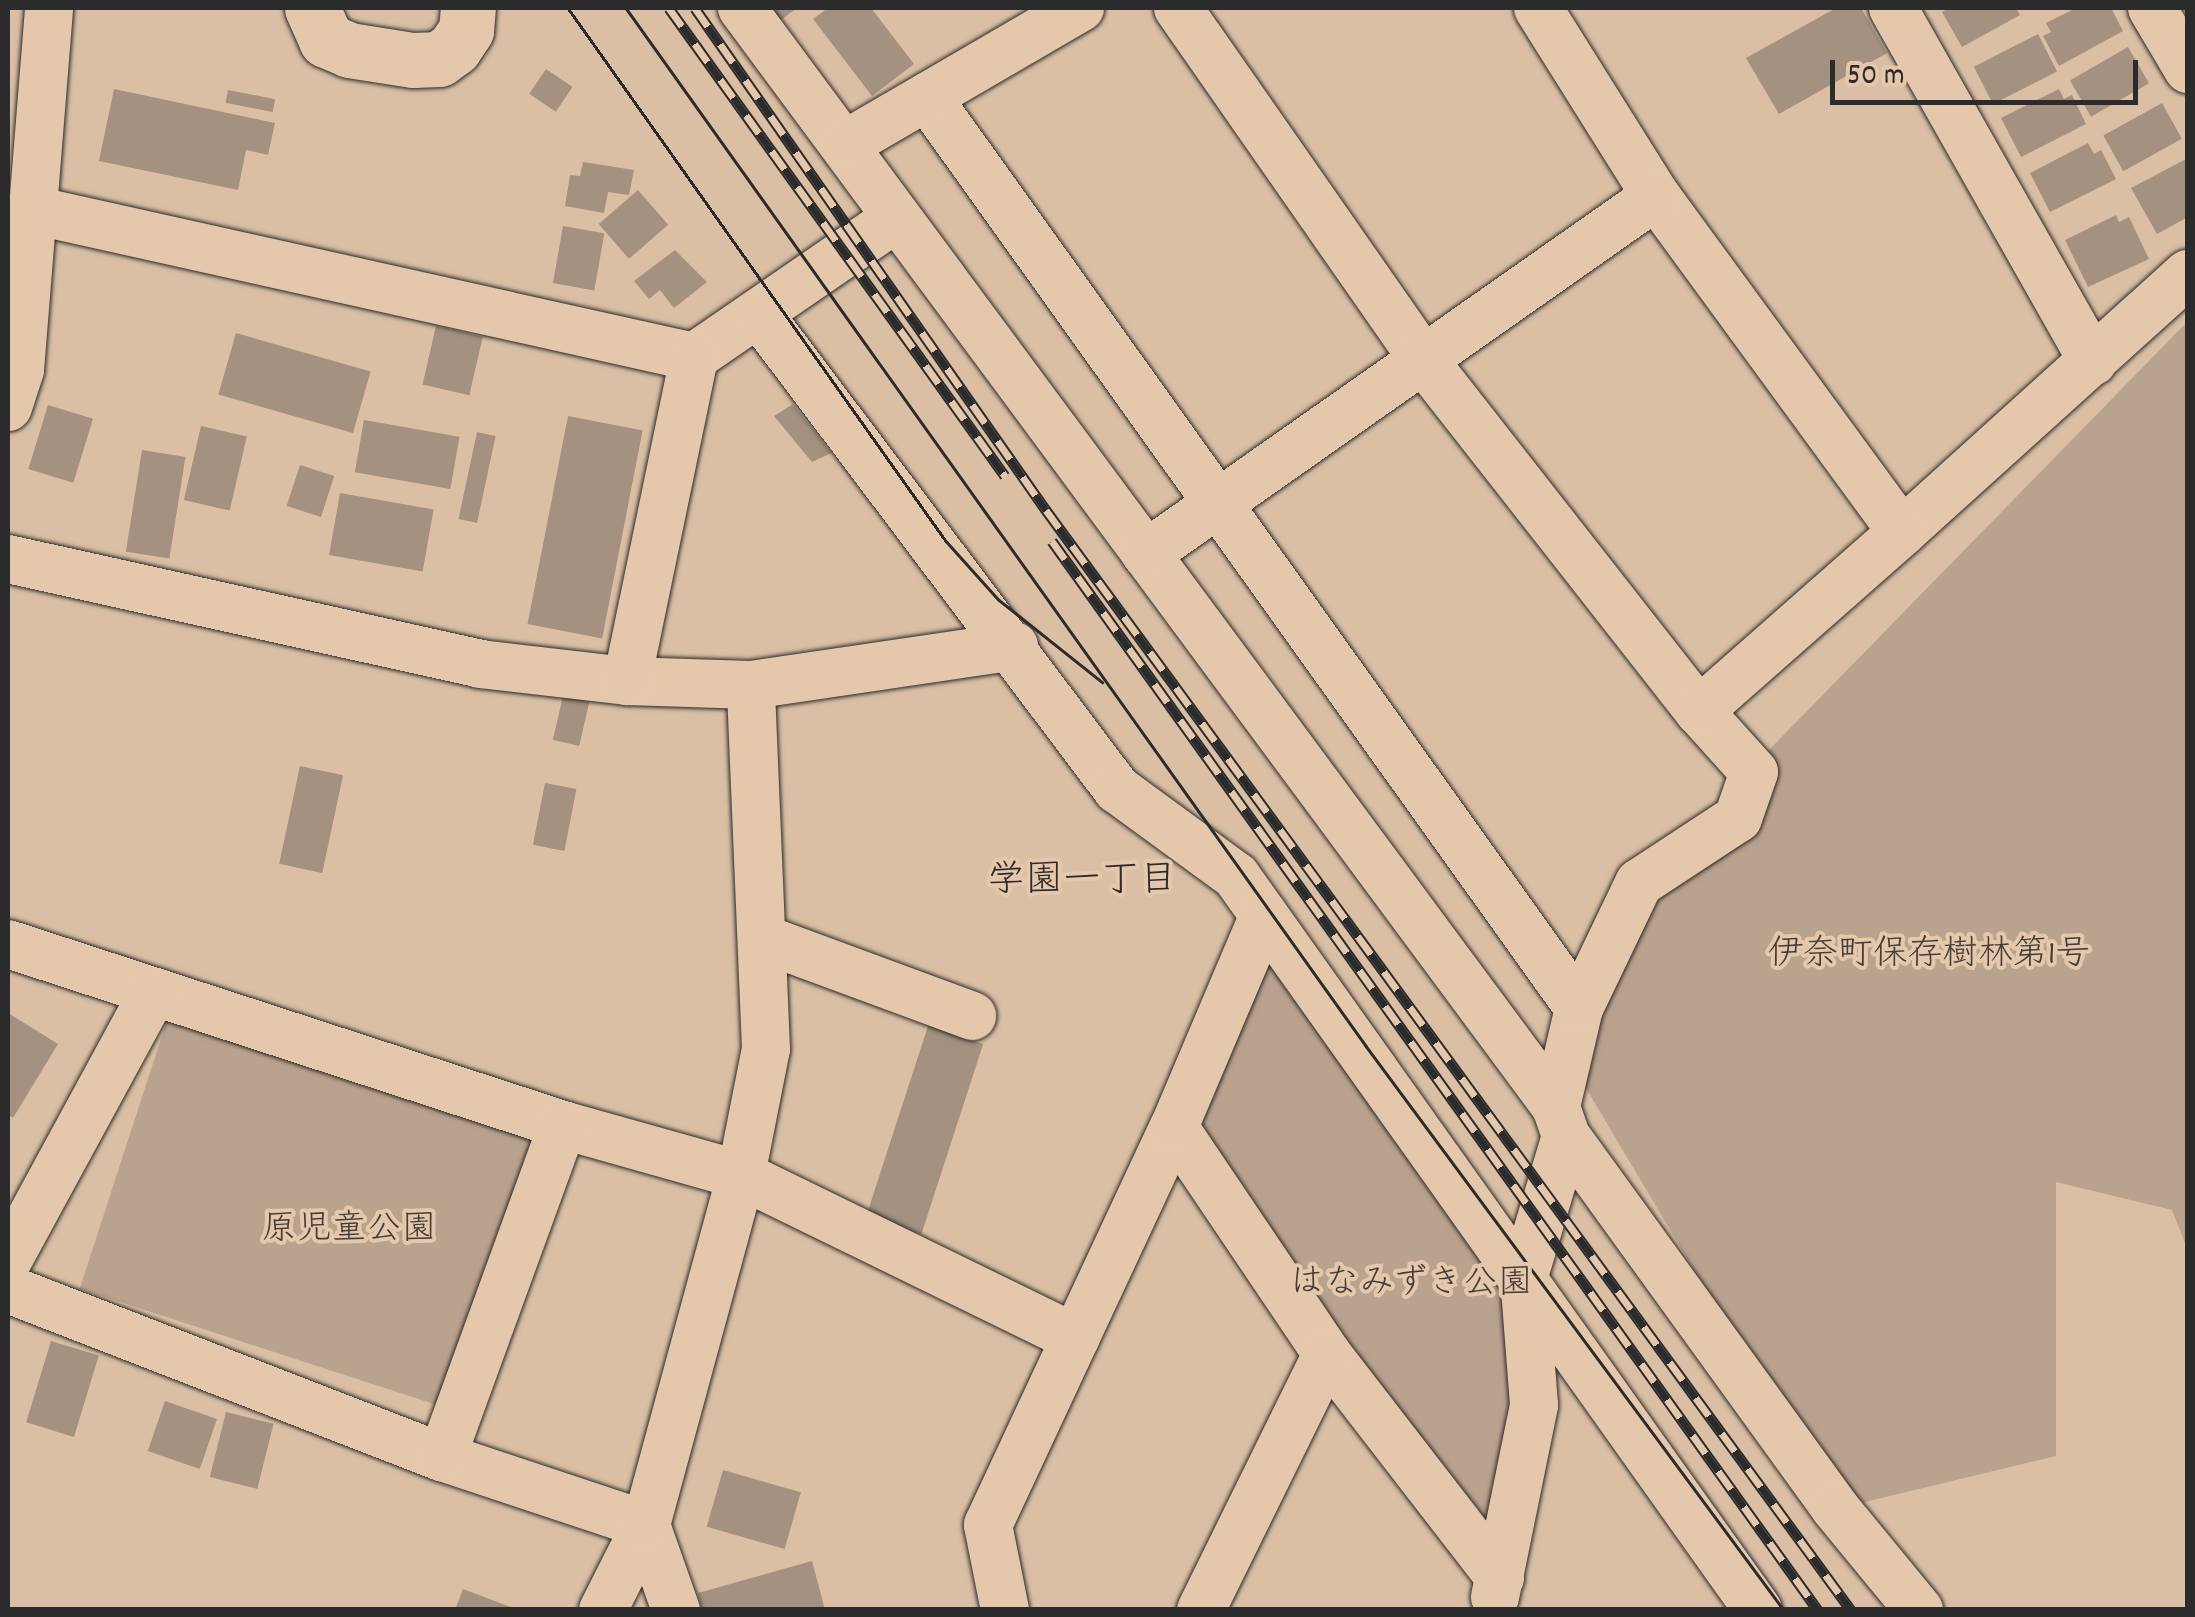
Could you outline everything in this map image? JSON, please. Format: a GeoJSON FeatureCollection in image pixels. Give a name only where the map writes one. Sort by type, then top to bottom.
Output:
{"type":"FeatureCollection","features":[{"type":"Feature","properties":{"kind":"street"},"geometry":{"type":"LineString","coordinates":[[8,407],[20,370],[33,210],[25,64],[49,8]]}},
{"type":"Feature","properties":{"kind":"street"},"geometry":{"type":"LineString","coordinates":[[312,8],[326,40],[348,50],[439,60],[454,48],[466,30],[468,8]]}},
{"type":"Feature","properties":{"kind":"street"},"geometry":{"type":"LineString","coordinates":[[742,8],[846,144],[895,220],[1146,554],[1561,1122],[1836,1509],[1919,1610]]}},
{"type":"Feature","properties":{"kind":"street"},"geometry":{"type":"LineString","coordinates":[[846,144],[1080,8]]}},
{"type":"Feature","properties":{"kind":"street"},"geometry":{"type":"LineString","coordinates":[[1178,8],[1422,358],[1699,711],[1754,772],[1738,818],[1638,883],[1579,1008],[1561,1122],[1524,1276],[1534,1404],[1496,1594]]}},
{"type":"Feature","properties":{"kind":"street"},"geometry":{"type":"LineString","coordinates":[[1538,8],[1656,196],[1902,532]]}},
{"type":"Feature","properties":{"kind":"street"},"geometry":{"type":"LineString","coordinates":[[1893,8],[2093,361]]}},
{"type":"Feature","properties":{"kind":"street"},"geometry":{"type":"LineString","coordinates":[[2152,8],[2185,60]]}},
{"type":"Feature","properties":{"kind":"street"},"geometry":{"type":"LineString","coordinates":[[927,97],[1579,1008]]}},
{"type":"Feature","properties":{"kind":"street"},"geometry":{"type":"LineString","coordinates":[[1146,554],[1656,196]]}},
{"type":"Feature","properties":{"kind":"street"},"geometry":{"type":"LineString","coordinates":[[33,210],[694,357]]}},
{"type":"Feature","properties":{"kind":"street"},"geometry":{"type":"LineString","coordinates":[[627,682],[694,357],[895,220]]}},
{"type":"Feature","properties":{"kind":"street"},"geometry":{"type":"LineString","coordinates":[[1699,711],[2188,274]]}},
{"type":"Feature","properties":{"kind":"street"},"geometry":{"type":"LineString","coordinates":[[759,314],[1014,646],[1117,789],[1236,876],[1758,1610]]}},
{"type":"Feature","properties":{"kind":"street"},"geometry":{"type":"LineString","coordinates":[[8,559],[480,664],[627,682],[750,684],[1014,646]]}},
{"type":"Feature","properties":{"kind":"street"},"geometry":{"type":"LineString","coordinates":[[602,1610],[646,1524],[740,1175],[766,1049],[750,684]]}},
{"type":"Feature","properties":{"kind":"street"},"geometry":{"type":"LineString","coordinates":[[1005,1610],[988,1526],[1174,1127],[1264,915]]}},
{"type":"Feature","properties":{"kind":"street"},"geometry":{"type":"LineString","coordinates":[[764,939],[972,1016]]}},
{"type":"Feature","properties":{"kind":"street"},"geometry":{"type":"LineString","coordinates":[[8,944],[152,994],[563,1124],[740,1175],[1076,1338]]}},
{"type":"Feature","properties":{"kind":"street"},"geometry":{"type":"LineString","coordinates":[[8,1260],[152,994]]}},
{"type":"Feature","properties":{"kind":"street"},"geometry":{"type":"LineString","coordinates":[[442,1457],[563,1124]]}},
{"type":"Feature","properties":{"kind":"street"},"geometry":{"type":"LineString","coordinates":[[1174,1127],[1496,1594]]}},
{"type":"Feature","properties":{"kind":"street"},"geometry":{"type":"LineString","coordinates":[[8,1289],[442,1457],[646,1524]]}},
{"type":"Feature","properties":{"kind":"street"},"geometry":{"type":"LineString","coordinates":[[1201,1610],[1327,1354]]}},
{"type":"Feature","properties":{"kind":"street"},"geometry":{"type":"LineString","coordinates":[[646,1524],[676,1610]]}},
{"type":"Feature","properties":{"kind":"green space","name":"伊奈町保存樹林第1号"},"geometry":{"type":"Polygon","coordinates":[[[2187,322],[2187,1248],[2172,1210],[2056,1182],[2056,1456],[1836,1509],[1571,1063],[1639,883],[2187,322]]]}},
{"type":"Feature","properties":{"kind":"green space","name":"はなみずき公園"},"geometry":{"type":"Polygon","coordinates":[[[1275,951],[1510,1266],[1509,1424],[1492,1515],[1466,1518],[1192,1137],[1192,1106],[1275,951]]]}},
{"type":"Feature","properties":{"kind":"green space","name":"原児童公園"},"geometry":{"type":"Polygon","coordinates":[[[169,1014],[545,1136],[455,1411],[80,1289],[169,1014]]]}},
{"type":"Feature","properties":{"kind":"building"},"geometry":{"type":"Polygon","coordinates":[[[765,8],[797,8],[777,23],[765,8]]]}},
{"type":"Feature","properties":{"kind":"building"},"geometry":{"type":"Polygon","coordinates":[[[828,8],[871,8],[914,64],[872,96],[813,19],[828,8]]]}},
{"type":"Feature","properties":{"kind":"building"},"geometry":{"type":"Polygon","coordinates":[[[1836,8],[1861,8],[1887,53],[1779,114],[1746,58],[1836,8]]]}},
{"type":"Feature","properties":{"kind":"building"},"geometry":{"type":"Polygon","coordinates":[[[1949,8],[2016,8],[2020,15],[1962,47],[1942,12],[1949,8]]]}},
{"type":"Feature","properties":{"kind":"building"},"geometry":{"type":"Polygon","coordinates":[[[2076,8],[2111,8],[2123,31],[2059,66],[2043,36],[2051,32],[2046,23],[2076,8]]]}},
{"type":"Feature","properties":{"kind":"building"},"geometry":{"type":"Polygon","coordinates":[[[2038,34],[2057,71],[1993,104],[1974,67],[2038,34]]]}},
{"type":"Feature","properties":{"kind":"building"},"geometry":{"type":"Polygon","coordinates":[[[2128,47],[2149,83],[2091,117],[2070,80],[2128,47]]]}},
{"type":"Feature","properties":{"kind":"building"},"geometry":{"type":"Polygon","coordinates":[[[546,69],[573,87],[556,112],[529,94],[546,69]]]}},
{"type":"Feature","properties":{"kind":"building"},"geometry":{"type":"Polygon","coordinates":[[[114,89],[275,123],[268,155],[246,150],[238,190],[99,161],[114,89]]]}},
{"type":"Feature","properties":{"kind":"building"},"geometry":{"type":"Polygon","coordinates":[[[2059,89],[2064,99],[2072,95],[2086,124],[2021,157],[2001,118],[2059,89]]]}},
{"type":"Feature","properties":{"kind":"building"},"geometry":{"type":"Polygon","coordinates":[[[228,90],[275,99],[273,112],[226,103],[228,90]]]}},
{"type":"Feature","properties":{"kind":"building"},"geometry":{"type":"Polygon","coordinates":[[[2162,103],[2182,139],[2123,171],[2103,135],[2162,103]]]}},
{"type":"Feature","properties":{"kind":"building"},"geometry":{"type":"Polygon","coordinates":[[[2088,143],[2094,154],[2101,150],[2116,179],[2050,212],[2030,173],[2088,143]]]}},
{"type":"Feature","properties":{"kind":"building"},"geometry":{"type":"Polygon","coordinates":[[[2188,158],[2188,217],[2157,234],[2131,188],[2188,158]]]}},
{"type":"Feature","properties":{"kind":"building"},"geometry":{"type":"Polygon","coordinates":[[[583,162],[634,170],[629,195],[608,192],[604,213],[565,206],[570,175],[580,176],[583,162]]]}},
{"type":"Feature","properties":{"kind":"building"},"geometry":{"type":"Polygon","coordinates":[[[638,190],[668,225],[629,259],[599,224],[638,190]]]}},
{"type":"Feature","properties":{"kind":"building"},"geometry":{"type":"Polygon","coordinates":[[[2116,215],[2119,222],[2129,217],[2149,259],[2088,287],[2065,240],[2116,215]]]}},
{"type":"Feature","properties":{"kind":"building"},"geometry":{"type":"Polygon","coordinates":[[[563,226],[604,233],[594,290],[553,283],[563,226]]]}},
{"type":"Feature","properties":{"kind":"building"},"geometry":{"type":"Polygon","coordinates":[[[675,250],[707,282],[674,308],[660,290],[649,299],[634,281],[675,250]]]}},
{"type":"Feature","properties":{"kind":"building"},"geometry":{"type":"Polygon","coordinates":[[[436,326],[483,337],[469,395],[423,384],[436,326]]]}},
{"type":"Feature","properties":{"kind":"building"},"geometry":{"type":"Polygon","coordinates":[[[236,333],[371,372],[353,433],[218,395],[236,333]]]}},
{"type":"Feature","properties":{"kind":"building"},"geometry":{"type":"Polygon","coordinates":[[[793,404],[831,453],[812,462],[774,416],[793,404]]]}},
{"type":"Feature","properties":{"kind":"building"},"geometry":{"type":"Polygon","coordinates":[[[48,405],[93,419],[73,483],[28,469],[48,405]]]}},
{"type":"Feature","properties":{"kind":"building"},"geometry":{"type":"Polygon","coordinates":[[[568,416],[643,431],[602,639],[528,624],[568,416]]]}},
{"type":"Feature","properties":{"kind":"building"},"geometry":{"type":"Polygon","coordinates":[[[364,420],[460,437],[450,489],[355,472],[364,420]]]}},
{"type":"Feature","properties":{"kind":"building"},"geometry":{"type":"Polygon","coordinates":[[[201,426],[247,437],[230,511],[184,500],[201,426]]]}},
{"type":"Feature","properties":{"kind":"building"},"geometry":{"type":"Polygon","coordinates":[[[477,432],[496,436],[477,523],[458,519],[477,432]]]}},
{"type":"Feature","properties":{"kind":"building"},"geometry":{"type":"Polygon","coordinates":[[[142,450],[185,457],[169,559],[126,552],[142,450]]]}},
{"type":"Feature","properties":{"kind":"building"},"geometry":{"type":"Polygon","coordinates":[[[300,465],[334,476],[321,517],[287,506],[300,465]]]}},
{"type":"Feature","properties":{"kind":"building"},"geometry":{"type":"Polygon","coordinates":[[[340,493],[434,509],[423,572],[329,555],[340,493]]]}},
{"type":"Feature","properties":{"kind":"building"},"geometry":{"type":"Polygon","coordinates":[[[563,696],[589,702],[579,746],[553,740],[563,696]]]}},
{"type":"Feature","properties":{"kind":"building"},"geometry":{"type":"Polygon","coordinates":[[[300,766],[343,775],[322,873],[279,864],[300,766]]]}},
{"type":"Feature","properties":{"kind":"building"},"geometry":{"type":"Polygon","coordinates":[[[545,783],[576,789],[564,851],[533,845],[545,783]]]}},
{"type":"Feature","properties":{"kind":"building"},"geometry":{"type":"Polygon","coordinates":[[[8,1013],[58,1044],[13,1118],[8,1114],[8,1013]]]}},
{"type":"Feature","properties":{"kind":"building"},"geometry":{"type":"Polygon","coordinates":[[[928,1026],[983,1044],[921,1234],[866,1216],[928,1026]]]}},
{"type":"Feature","properties":{"kind":"building"},"geometry":{"type":"Polygon","coordinates":[[[51,1341],[99,1356],[74,1437],[26,1422],[51,1341]]]}},
{"type":"Feature","properties":{"kind":"building"},"geometry":{"type":"Polygon","coordinates":[[[165,1401],[217,1419],[200,1469],[148,1451],[165,1401]]]}},
{"type":"Feature","properties":{"kind":"building"},"geometry":{"type":"Polygon","coordinates":[[[226,1412],[274,1424],[257,1489],[210,1477],[226,1412]]]}},
{"type":"Feature","properties":{"kind":"building"},"geometry":{"type":"Polygon","coordinates":[[[723,1470],[801,1492],[785,1549],[707,1527],[723,1470]]]}},
{"type":"Feature","properties":{"kind":"building"},"geometry":{"type":"Polygon","coordinates":[[[812,1561],[825,1610],[702,1610],[698,1593],[812,1561]]]}},
{"type":"Feature","properties":{"kind":"building"},"geometry":{"type":"Polygon","coordinates":[[[463,1589],[516,1609],[516,1610],[455,1610],[463,1589]]]}},
{"type":"Feature","properties":{"kind":"tram line"},"geometry":{"type":"LineString","coordinates":[[568,8],[946,541],[999,600],[1102,682]]}},
{"type":"Feature","properties":{"kind":"tram line"},"geometry":{"type":"LineString","coordinates":[[626,8],[1366,1046],[1784,1610]]}},
{"type":"Feature","properties":{"kind":"railway"},"geometry":{"type":"LineString","coordinates":[[669,8],[1005,476]]}},
{"type":"Feature","properties":{"kind":"railway"},"geometry":{"type":"LineString","coordinates":[[695,8],[1046,510],[1851,1610]]}},
{"type":"Feature","properties":{"kind":"railway"},"geometry":{"type":"LineString","coordinates":[[1052,541],[1818,1610]]}},
{"type":"Feature","properties":{"kind":"district","name":"学園一丁目"},"geometry":{"type":"Point","coordinates":[1082,883]}}]}
